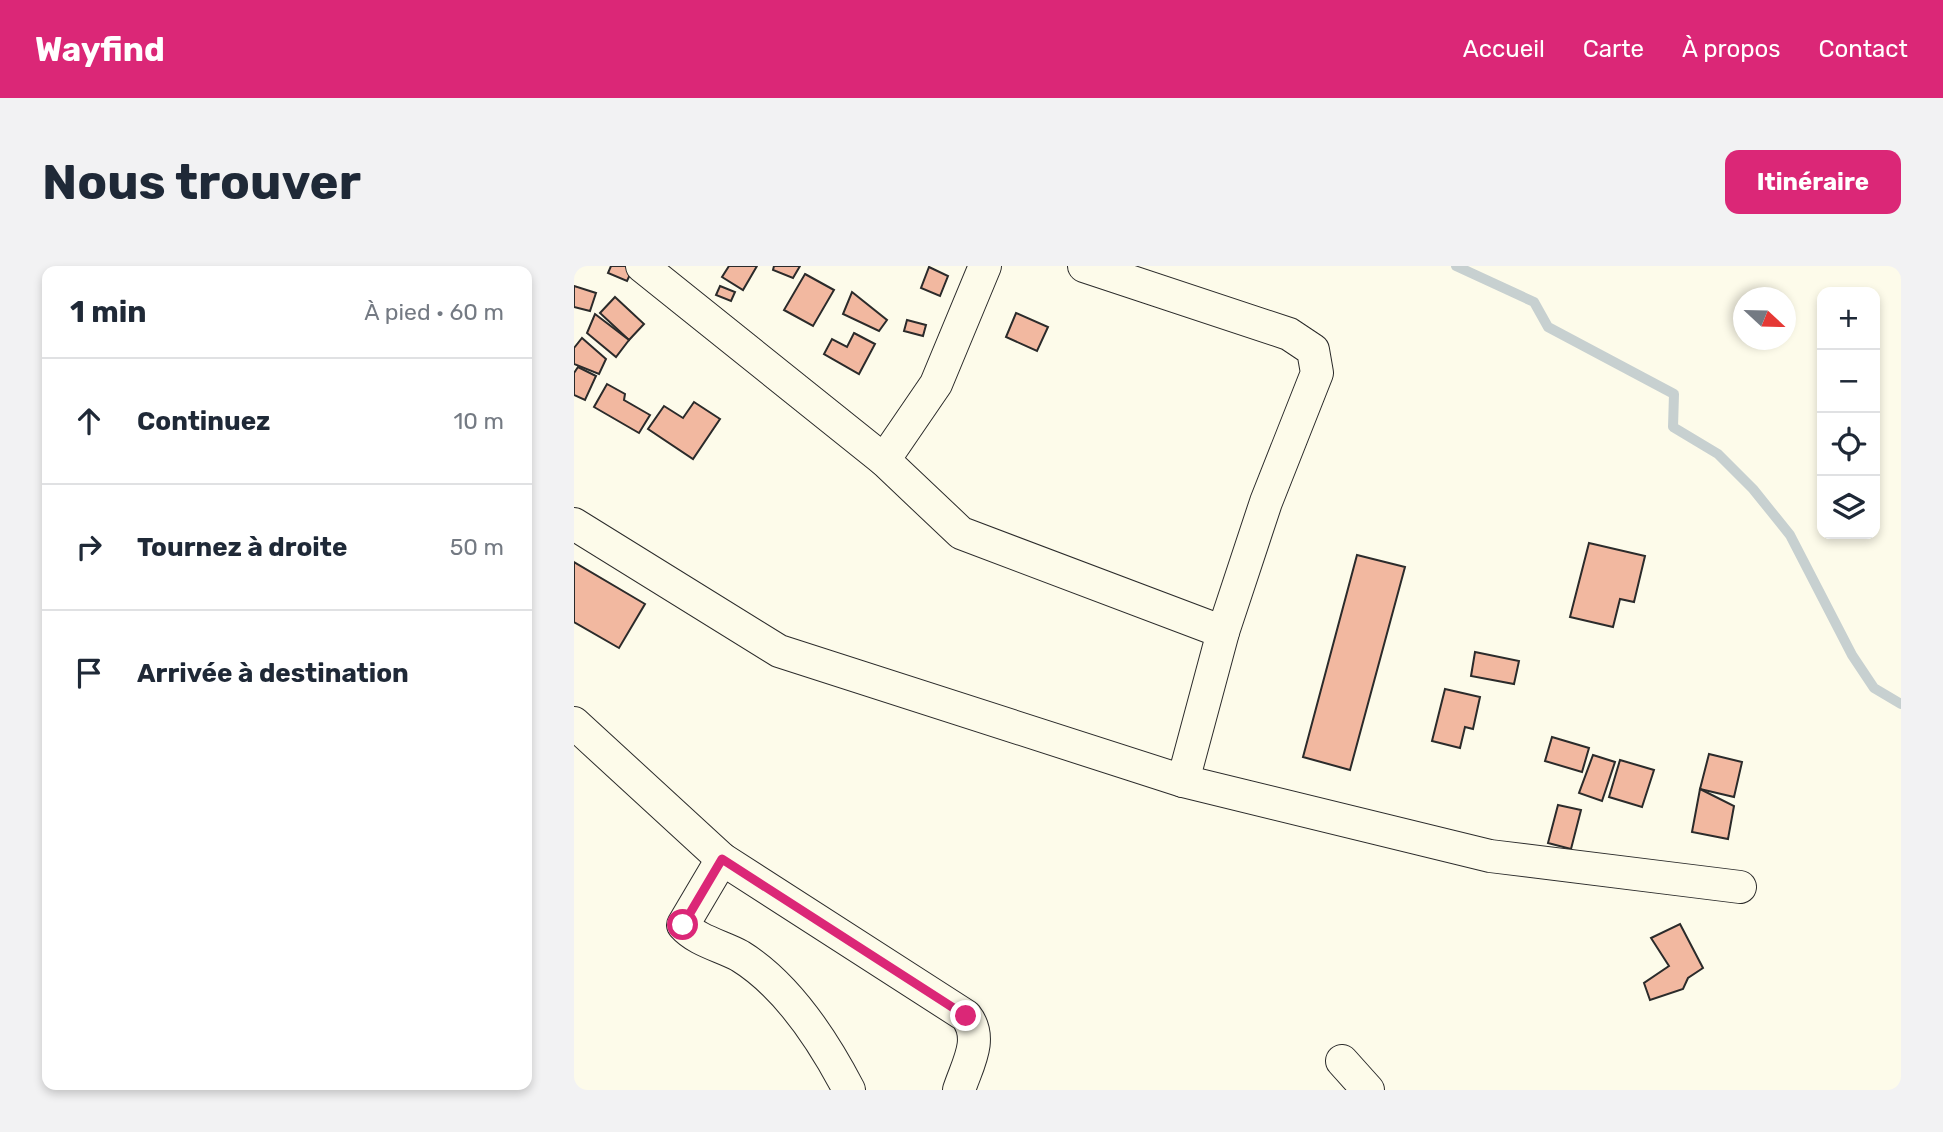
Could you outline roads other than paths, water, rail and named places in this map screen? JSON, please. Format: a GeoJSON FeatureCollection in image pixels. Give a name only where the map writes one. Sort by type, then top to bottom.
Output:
{"type":"FeatureCollection","features":[{"type":"Feature","properties":{"kind":"street"},"geometry":{"type":"LineString","coordinates":[[642,266],[884,460],[961,533],[1223,632]]}},
{"type":"Feature","properties":{"kind":"street"},"geometry":{"type":"LineString","coordinates":[[884,460],[936,384],[985,266]]}},
{"type":"Feature","properties":{"kind":"street"},"geometry":{"type":"LineString","coordinates":[[1084,266],[1289,334],[1313,350],[1317,373],[1266,502],[1223,632],[1183,781]]}},
{"type":"Feature","properties":{"kind":"street"},"geometry":{"type":"LineString","coordinates":[[574,524],[779,651],[1183,781],[1490,856],[1740,887]]}},
{"type":"Feature","properties":{"kind":"street"},"geometry":{"type":"LineString","coordinates":[[574,723],[722,859],[966,1016],[975,1028],[974,1046],[959,1090]]}},
{"type":"Feature","properties":{"kind":"street"},"geometry":{"type":"LineString","coordinates":[[722,859],[683,925],[740,957],[773,984],[799,1013],[849,1090]]}},
{"type":"Feature","properties":{"kind":"street"},"geometry":{"type":"LineString","coordinates":[[1342,1061],[1368,1090]]}},
{"type":"Feature","properties":{"kind":"waterway"},"geometry":{"type":"LineString","coordinates":[[1456,266],[1534,302],[1548,327],[1674,394],[1673,427],[1718,454],[1753,489],[1790,535],[1852,655],[1874,688],[1901,704]]}}]}
